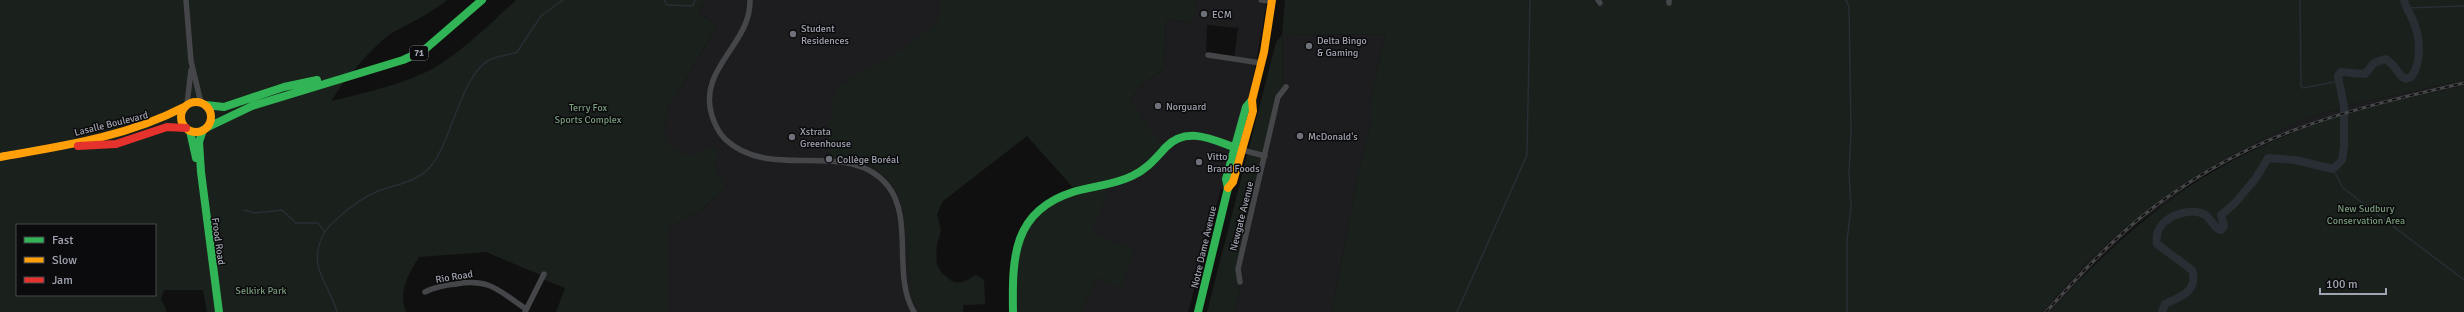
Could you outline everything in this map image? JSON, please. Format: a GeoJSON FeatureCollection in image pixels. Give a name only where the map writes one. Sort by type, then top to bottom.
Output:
{"type":"FeatureCollection","features":[{"type":"Feature","properties":{"kind":"main road","name":"71"},"geometry":{"type":"LineString","coordinates":[[204,129],[252,106],[340,78],[369,72],[423,51],[482,0]]}},
{"type":"Feature","properties":{"kind":"main road","name":"Notre Dame Avenue"},"geometry":{"type":"LineString","coordinates":[[1198,312],[1228,188],[1233,182],[1238,148],[1252,111],[1252,100],[1261,63],[1272,1]]}},
{"type":"Feature","properties":{"kind":"main road","name":"71"},"geometry":{"type":"LineString","coordinates":[[203,104],[224,106],[284,87],[322,79],[340,78]]}},
{"type":"Feature","properties":{"kind":"main road"},"geometry":{"type":"LineString","coordinates":[[203,104],[211,116],[204,129],[188,130],[181,116],[186,106],[203,104]]}},
{"type":"Feature","properties":{"kind":"main road","name":"Lasalle Boulevard"},"geometry":{"type":"LineString","coordinates":[[0,157],[134,129],[159,121],[186,106]]}},
{"type":"Feature","properties":{"kind":"main road","name":"Lasalle Boulevard"},"geometry":{"type":"LineString","coordinates":[[40,149],[116,144],[167,127],[188,130]]}},
{"type":"Feature","properties":{"kind":"main road","name":"Frood Road"},"geometry":{"type":"LineString","coordinates":[[204,129],[199,142],[201,172],[219,312]]}},
{"type":"Feature","properties":{"kind":"main road","name":"Frood Road"},"geometry":{"type":"LineString","coordinates":[[188,130],[201,172]]}},
{"type":"Feature","properties":{"kind":"main road"},"geometry":{"type":"LineString","coordinates":[[1014,312],[1012,266],[1014,251],[1027,224],[1044,206],[1066,195],[1114,182],[1143,171],[1170,143],[1182,136],[1202,136],[1238,148]]}},
{"type":"Feature","properties":{"kind":"street"},"geometry":{"type":"LineString","coordinates":[[186,0],[191,61],[203,104]]}},
{"type":"Feature","properties":{"kind":"street"},"geometry":{"type":"LineString","coordinates":[[750,0],[748,19],[741,34],[723,58],[713,77],[710,106],[716,128],[736,148],[751,155],[797,162],[848,162],[868,170],[880,179],[891,191],[897,206],[906,294],[914,312]]}},
{"type":"Feature","properties":{"kind":"street"},"geometry":{"type":"LineString","coordinates":[[1261,0],[1272,1]]}},
{"type":"Feature","properties":{"kind":"street"},"geometry":{"type":"LineString","coordinates":[[1208,55],[1261,63]]}},
{"type":"Feature","properties":{"kind":"street"},"geometry":{"type":"LineString","coordinates":[[186,106],[191,61]]}},
{"type":"Feature","properties":{"kind":"street","name":"Newgate Avenue"},"geometry":{"type":"LineString","coordinates":[[1240,282],[1238,269],[1278,97],[1286,87]]}},
{"type":"Feature","properties":{"kind":"street"},"geometry":{"type":"LineString","coordinates":[[1238,148],[1265,156]]}},
{"type":"Feature","properties":{"kind":"street"},"geometry":{"type":"LineString","coordinates":[[526,311],[544,274]]}},
{"type":"Feature","properties":{"kind":"street","name":"Rio Road"},"geometry":{"type":"LineString","coordinates":[[425,292],[434,287],[477,281],[492,286],[526,311]]}},
{"type":"Feature","properties":{"kind":"shaded area","name":"Collège Boréal"},"geometry":{"type":"Polygon","coordinates":[[[706,0],[942,0],[942,202],[937,215],[941,230],[937,241],[936,262],[941,272],[954,283],[961,284],[976,275],[984,280],[985,304],[963,305],[963,312],[668,312],[668,228],[702,210],[727,186],[716,174],[713,146],[704,153],[688,156],[672,149],[665,140],[666,112],[717,26],[698,12],[706,0]]]}},
{"type":"Feature","properties":{"kind":"shaded area"},"geometry":{"type":"Polygon","coordinates":[[[1196,0],[1267,0],[1256,63],[1228,188],[1221,189],[1188,312],[1080,312],[1097,278],[1135,250],[1091,233],[1109,187],[1130,100],[1141,85],[1164,69],[1166,19],[1192,23],[1196,0]],[[1207,25],[1206,55],[1234,59],[1238,28],[1207,25]]]}},
{"type":"Feature","properties":{"kind":"shaded area"},"geometry":{"type":"Polygon","coordinates":[[[1385,34],[1371,99],[1371,121],[1358,174],[1332,312],[1234,312],[1240,288],[1238,269],[1283,90],[1282,35],[1385,34]]]}},
{"type":"Feature","properties":{"kind":"shaded area"},"geometry":{"type":"Polygon","coordinates":[[[2464,80],[2464,86],[2382,104],[2290,133],[2248,151],[2217,168],[2194,182],[2138,223],[2093,265],[2050,312],[2042,312],[2088,261],[2117,234],[2183,184],[2233,154],[2301,120],[2359,103],[2464,80]]]}},
{"type":"Feature","properties":{"kind":"green space"},"geometry":{"type":"Polygon","coordinates":[[[0,0],[447,0],[427,14],[392,33],[377,45],[349,75],[335,94],[332,101],[373,91],[427,72],[469,43],[516,0],[706,0],[698,12],[717,26],[666,112],[665,140],[676,150],[687,154],[700,153],[712,145],[719,153],[715,163],[716,171],[727,186],[702,210],[668,228],[668,312],[556,312],[565,288],[542,279],[543,276],[486,252],[419,257],[405,284],[403,298],[406,312],[207,312],[203,290],[164,290],[161,299],[167,312],[0,312],[0,0]]]}},
{"type":"Feature","properties":{"kind":"green space"},"geometry":{"type":"Polygon","coordinates":[[[941,0],[1196,0],[1193,23],[1166,19],[1164,69],[1141,85],[1130,100],[1165,150],[1155,161],[1151,171],[1109,187],[1092,233],[1135,250],[1121,288],[1097,278],[1080,312],[1014,312],[1014,251],[1036,213],[1077,192],[1027,136],[942,202],[937,215],[941,230],[936,249],[937,267],[950,281],[964,281],[976,275],[984,280],[985,304],[963,305],[963,312],[920,312],[912,298],[902,204],[893,186],[887,178],[872,166],[853,158],[834,157],[829,155],[827,148],[833,100],[837,88],[856,75],[889,58],[931,28],[939,19],[941,0]]]}},
{"type":"Feature","properties":{"kind":"green space"},"geometry":{"type":"Polygon","coordinates":[[[1285,0],[2464,0],[2464,80],[2359,103],[2301,120],[2233,154],[2183,184],[2117,234],[2088,261],[2042,312],[1332,312],[1358,174],[1371,121],[1371,99],[1385,34],[1282,35],[1285,0]]]}},
{"type":"Feature","properties":{"kind":"green space"},"geometry":{"type":"Polygon","coordinates":[[[1282,35],[1283,90],[1238,269],[1240,288],[1234,312],[1207,312],[1276,42],[1282,35]]]}},
{"type":"Feature","properties":{"kind":"green space","name":"New Sudbury Conservation Area"},"geometry":{"type":"Polygon","coordinates":[[[2464,86],[2464,312],[2050,312],[2105,255],[2133,230],[2194,184],[2226,164],[2261,146],[2335,116],[2383,103],[2464,86]]]}},
{"type":"Feature","properties":{"kind":"waterway"},"geometry":{"type":"LineString","coordinates":[[337,312],[318,266],[317,257],[319,247],[326,230],[347,210],[366,197],[383,189],[412,180],[425,172],[438,155],[464,92],[472,78],[481,67],[491,59],[517,52],[541,16],[563,0]]}},
{"type":"Feature","properties":{"kind":"waterway"},"geometry":{"type":"LineString","coordinates":[[664,0],[667,5],[693,6],[695,0]]}},
{"type":"Feature","properties":{"kind":"waterway"},"geometry":{"type":"LineString","coordinates":[[1457,312],[1527,155],[1530,0]]}},
{"type":"Feature","properties":{"kind":"waterway"},"geometry":{"type":"LineString","coordinates":[[1846,0],[1849,7],[1851,132],[1849,173],[1851,207],[1847,241],[1847,312]]}},
{"type":"Feature","properties":{"kind":"waterway"},"geometry":{"type":"LineString","coordinates":[[2300,0],[2301,86],[2303,88],[2339,81]]}},
{"type":"Feature","properties":{"kind":"waterway"},"geometry":{"type":"LineString","coordinates":[[2162,312],[2165,304],[2182,296],[2193,284],[2192,270],[2157,244],[2157,236],[2164,222],[2178,214],[2186,212],[2201,213],[2207,216],[2215,227],[2221,230],[2224,226],[2221,215],[2235,203],[2256,178],[2268,158],[2295,160],[2333,169],[2342,160],[2344,147],[2344,107],[2338,76],[2341,72],[2365,74],[2374,63],[2385,59],[2391,63],[2399,74],[2405,79],[2411,77],[2415,71],[2419,50],[2418,36],[2404,0]]}},
{"type":"Feature","properties":{"kind":"waterway"},"geometry":{"type":"LineString","coordinates":[[2406,8],[2464,6]]}},
{"type":"Feature","properties":{"kind":"waterway"},"geometry":{"type":"LineString","coordinates":[[2333,169],[2343,188],[2464,280]]}},
{"type":"Feature","properties":{"kind":"waterway"},"geometry":{"type":"LineString","coordinates":[[244,210],[255,213],[282,210],[296,223],[318,223],[325,232]]}},
{"type":"Feature","properties":{"kind":"railway"},"geometry":{"type":"LineString","coordinates":[[2046,312],[2092,263],[2127,229],[2178,190],[2216,166],[2254,147],[2294,130],[2334,116],[2419,93],[2464,83]]}},
{"type":"Feature","properties":{"kind":"traffic: fast"},"geometry":{"type":"LineString","coordinates":[[206,128],[252,106],[403,60],[423,51],[482,0]]}},
{"type":"Feature","properties":{"kind":"traffic: fast"},"geometry":{"type":"LineString","coordinates":[[206,105],[224,107],[284,87],[317,80]]}},
{"type":"Feature","properties":{"kind":"traffic: fast"},"geometry":{"type":"LineString","coordinates":[[1198,312],[1228,188],[1226,179],[1246,107],[1252,100]]}},
{"type":"Feature","properties":{"kind":"traffic: fast"},"geometry":{"type":"LineString","coordinates":[[203,130],[199,142],[201,172],[219,312]]}},
{"type":"Feature","properties":{"kind":"traffic: fast"},"geometry":{"type":"LineString","coordinates":[[190,131],[196,158]]}},
{"type":"Feature","properties":{"kind":"traffic: fast"},"geometry":{"type":"LineString","coordinates":[[1013,312],[1014,273],[1020,238],[1027,224],[1038,211],[1053,200],[1073,192],[1111,183],[1132,176],[1146,167],[1175,140],[1184,137],[1193,136],[1213,139],[1242,150]]}},
{"type":"Feature","properties":{"kind":"traffic: slow"},"geometry":{"type":"LineString","coordinates":[[1228,188],[1233,182],[1253,111],[1252,100],[1264,52],[1272,0]]}},
{"type":"Feature","properties":{"kind":"traffic: slow"},"geometry":{"type":"LineString","coordinates":[[196,102],[207,106],[211,117],[207,128],[196,132],[185,128],[181,117],[185,106],[196,102]]}},
{"type":"Feature","properties":{"kind":"traffic: slow"},"geometry":{"type":"LineString","coordinates":[[0,157],[71,144],[117,133],[140,126],[184,107]]}},
{"type":"Feature","properties":{"kind":"traffic: jam"},"geometry":{"type":"LineString","coordinates":[[78,146],[116,144],[167,127],[186,128]]}},
{"type":"Feature","properties":{"kind":"place","name":"ECM"},"geometry":{"type":"Point","coordinates":[1204,14]}},
{"type":"Feature","properties":{"kind":"place","name":"Student Residences"},"geometry":{"type":"Point","coordinates":[793,34]}},
{"type":"Feature","properties":{"kind":"place","name":"Delta Bingo & Gaming"},"geometry":{"type":"Point","coordinates":[1309,46]}},
{"type":"Feature","properties":{"kind":"place","name":"Norguard"},"geometry":{"type":"Point","coordinates":[1158,106]}},
{"type":"Feature","properties":{"kind":"place","name":"McDonald's"},"geometry":{"type":"Point","coordinates":[1300,136]}},
{"type":"Feature","properties":{"kind":"place","name":"Xstrata Greenhouse"},"geometry":{"type":"Point","coordinates":[792,137]}},
{"type":"Feature","properties":{"kind":"place","name":"Collège Boréal"},"geometry":{"type":"Point","coordinates":[829,159]}},
{"type":"Feature","properties":{"kind":"place","name":"Vitto Brand Foods"},"geometry":{"type":"Point","coordinates":[1199,162]}},
{"type":"Feature","properties":{"kind":"park label","name":"Terry Fox Sports Complex"},"geometry":{"type":"Point","coordinates":[588,112]}},
{"type":"Feature","properties":{"kind":"park label","name":"Selkirk Park"},"geometry":{"type":"Point","coordinates":[261,290]}}]}
